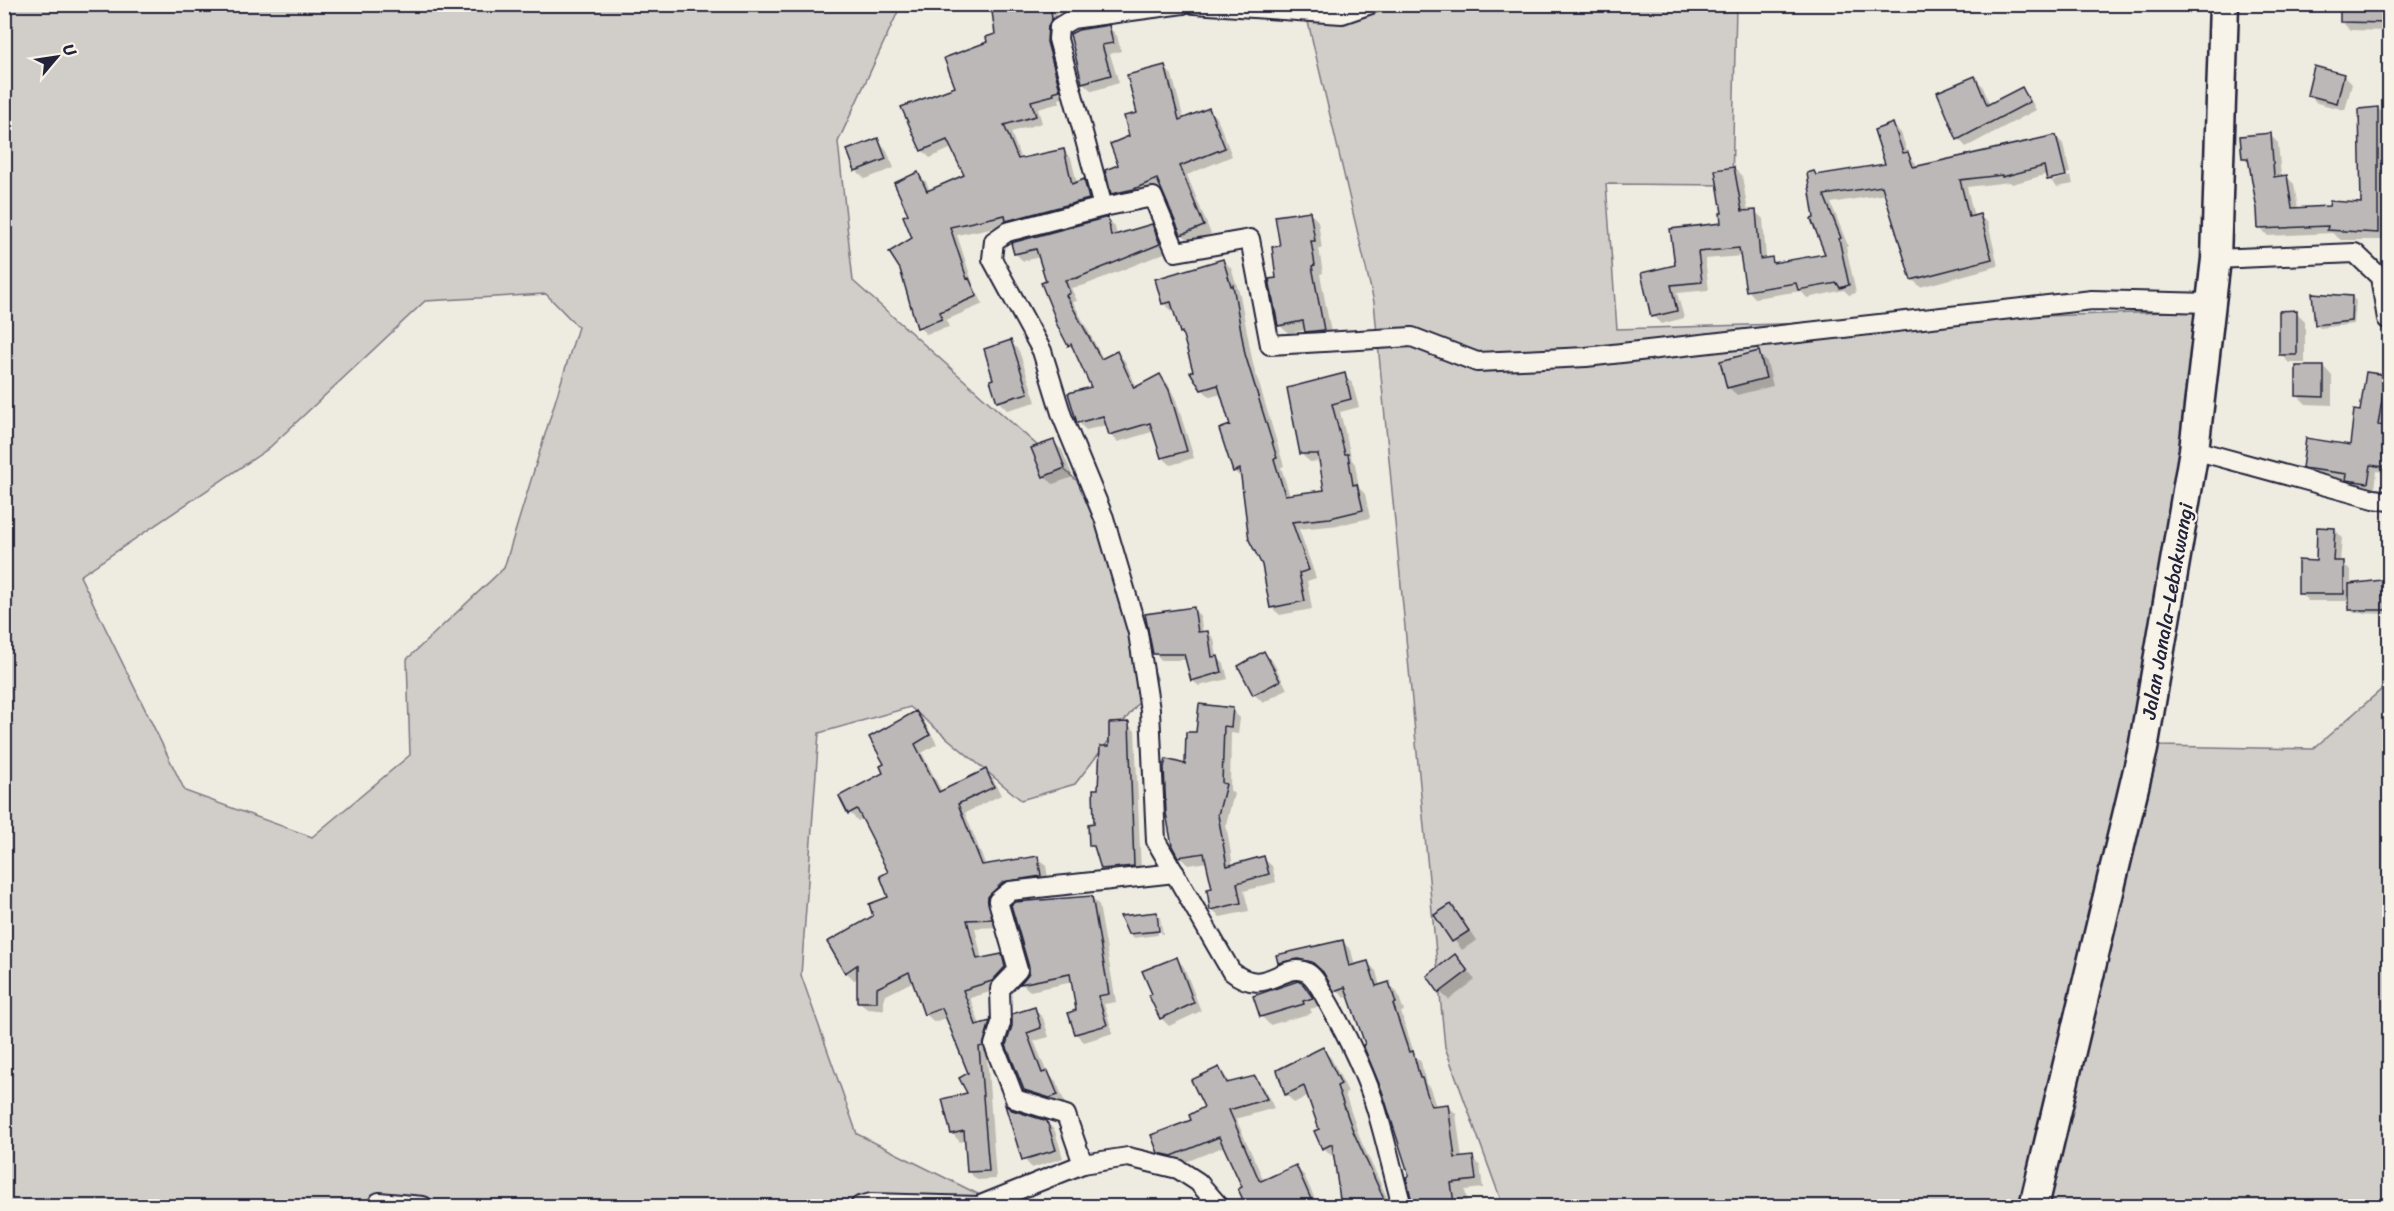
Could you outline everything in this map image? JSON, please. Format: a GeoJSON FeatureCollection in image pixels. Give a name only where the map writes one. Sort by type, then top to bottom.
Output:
{"type":"FeatureCollection","features":[{"type":"Feature","properties":{"kind":"main road","name":"Jalan Janala–Lebakwangi"},"geometry":{"type":"LineString","coordinates":[[2034,1206],[2143,748],[2194,450],[2216,259],[2224,4]]}},
{"type":"Feature","properties":{"kind":"street"},"geometry":{"type":"LineString","coordinates":[[1103,207],[1058,39],[1059,27],[1072,20],[1183,4]]}},
{"type":"Feature","properties":{"kind":"street"},"geometry":{"type":"LineString","coordinates":[[1194,4],[1342,14],[1371,4]]}},
{"type":"Feature","properties":{"kind":"street"},"geometry":{"type":"LineString","coordinates":[[1402,1206],[1376,1107],[1345,1032],[1317,984],[1308,974],[1295,970],[1255,983],[1242,980],[1230,971],[1156,841],[1150,710],[1138,633],[1104,518],[1062,416],[1042,351],[992,259],[994,241],[1007,232],[1103,207],[1154,197],[1176,252],[1250,239],[1270,345],[1412,337],[1477,362],[1598,356],[2092,300],[2211,303]]}},
{"type":"Feature","properties":{"kind":"street"},"geometry":{"type":"LineString","coordinates":[[2216,259],[2355,253],[2380,277],[2387,319],[2390,319]]}},
{"type":"Feature","properties":{"kind":"street"},"geometry":{"type":"LineString","coordinates":[[2194,450],[2374,499],[2390,501]]}},
{"type":"Feature","properties":{"kind":"street"},"geometry":{"type":"LineString","coordinates":[[1083,1164],[1066,1115],[1015,1099],[994,1045],[1001,1023],[1000,989],[1018,970],[998,902],[1010,891],[1174,873]]}},
{"type":"Feature","properties":{"kind":"street"},"geometry":{"type":"LineString","coordinates":[[860,1206],[871,1203],[978,1206],[1083,1164],[1128,1157],[1178,1169],[1198,1182],[1219,1206]]}},
{"type":"Feature","properties":{"kind":"street"},"geometry":{"type":"LineString","coordinates":[[379,1202],[423,1206]]}},
{"type":"Feature","properties":{"kind":"shaded area"},"geometry":{"type":"Polygon","coordinates":[[[5,5],[901,5],[838,142],[853,281],[1094,496],[1157,679],[1075,784],[1021,800],[910,707],[819,733],[801,975],[857,1134],[1002,1206],[5,1206],[5,5]],[[546,294],[425,301],[268,449],[80,576],[185,791],[312,837],[410,755],[407,659],[504,568],[578,327],[546,294]]]}},
{"type":"Feature","properties":{"kind":"shaded area"},"geometry":{"type":"Polygon","coordinates":[[[1304,5],[1736,5],[1732,185],[1606,184],[1617,329],[2199,311],[2159,746],[2313,749],[2389,683],[2389,1206],[1503,1206],[1445,1047],[1374,302],[1304,5]]]}},
{"type":"Feature","properties":{"kind":"building"},"geometry":{"type":"Polygon","coordinates":[[[991,4],[1050,4],[1052,19],[1048,26],[1047,42],[1060,90],[1053,92],[1054,95],[1031,101],[1036,116],[1004,125],[1018,159],[1064,149],[1072,184],[1084,179],[1089,199],[1006,221],[1005,215],[950,227],[967,279],[969,278],[977,296],[940,312],[942,319],[917,328],[900,269],[889,252],[912,238],[903,216],[908,214],[894,183],[918,172],[927,191],[964,175],[947,140],[921,151],[901,107],[955,87],[944,58],[987,42],[986,37],[995,34],[991,4]]]}},
{"type":"Feature","properties":{"kind":"building"},"geometry":{"type":"Polygon","coordinates":[[[2340,4],[2390,4],[2390,23],[2340,22],[2340,4]]]}},
{"type":"Feature","properties":{"kind":"building"},"geometry":{"type":"Polygon","coordinates":[[[1109,25],[1113,43],[1102,45],[1111,75],[1082,83],[1070,34],[1078,30],[1109,25]]]}},
{"type":"Feature","properties":{"kind":"building"},"geometry":{"type":"Polygon","coordinates":[[[1165,65],[1179,120],[1209,108],[1225,148],[1180,166],[1204,226],[1181,235],[1157,179],[1134,189],[1111,194],[1105,170],[1118,165],[1110,144],[1129,136],[1124,116],[1137,113],[1127,75],[1165,65]]]}},
{"type":"Feature","properties":{"kind":"building"},"geometry":{"type":"Polygon","coordinates":[[[2314,66],[2344,74],[2337,103],[2307,95],[2314,66]]]}},
{"type":"Feature","properties":{"kind":"building"},"geometry":{"type":"Polygon","coordinates":[[[1975,76],[1987,105],[2022,87],[2030,102],[1957,140],[1937,92],[1975,76]]]}},
{"type":"Feature","properties":{"kind":"building"},"geometry":{"type":"Polygon","coordinates":[[[2378,107],[2378,233],[2327,230],[2328,226],[2258,229],[2248,158],[2242,158],[2240,136],[2271,133],[2274,177],[2287,175],[2292,208],[2329,206],[2330,201],[2361,203],[2359,109],[2378,107]]]}},
{"type":"Feature","properties":{"kind":"building"},"geometry":{"type":"Polygon","coordinates":[[[1893,123],[1903,153],[1908,152],[1913,167],[2056,135],[2066,176],[2047,180],[2044,166],[2002,177],[2002,175],[1960,180],[1969,217],[1980,214],[1992,259],[1911,280],[1882,186],[1824,195],[1841,238],[1839,239],[1849,285],[1840,288],[1837,283],[1798,290],[1796,283],[1746,291],[1739,248],[1698,252],[1702,282],[1671,285],[1677,311],[1651,317],[1641,273],[1675,265],[1670,229],[1721,223],[1720,213],[1722,213],[1715,170],[1734,167],[1742,211],[1756,210],[1760,259],[1772,257],[1773,263],[1825,254],[1811,219],[1814,218],[1807,173],[1814,171],[1816,175],[1885,164],[1874,130],[1893,123]]]}},
{"type":"Feature","properties":{"kind":"building"},"geometry":{"type":"Polygon","coordinates":[[[878,138],[886,159],[855,171],[847,150],[878,138]]]}},
{"type":"Feature","properties":{"kind":"building"},"geometry":{"type":"Polygon","coordinates":[[[1310,211],[1315,241],[1311,241],[1315,265],[1312,266],[1324,330],[1305,332],[1303,321],[1278,326],[1269,279],[1276,278],[1272,247],[1280,246],[1275,216],[1310,211]]]}},
{"type":"Feature","properties":{"kind":"building"},"geometry":{"type":"Polygon","coordinates":[[[1108,217],[1111,236],[1152,224],[1160,244],[1077,278],[1065,280],[1070,293],[1066,295],[1101,359],[1117,351],[1134,388],[1160,374],[1169,390],[1187,451],[1161,458],[1150,423],[1109,435],[1103,416],[1077,423],[1068,393],[1091,387],[1071,344],[1068,346],[1055,321],[1041,283],[1046,281],[1036,249],[1014,254],[1011,243],[1108,217]]]}},
{"type":"Feature","properties":{"kind":"building"},"geometry":{"type":"Polygon","coordinates":[[[1223,259],[1231,286],[1233,285],[1245,354],[1277,458],[1274,459],[1285,495],[1324,490],[1318,454],[1300,454],[1287,388],[1345,373],[1351,399],[1332,404],[1345,454],[1348,454],[1353,485],[1357,484],[1363,510],[1330,518],[1292,522],[1309,570],[1299,573],[1305,601],[1270,608],[1262,565],[1249,540],[1240,469],[1233,472],[1219,429],[1230,425],[1218,385],[1201,390],[1190,372],[1193,371],[1171,302],[1162,304],[1155,279],[1223,259]]]}},
{"type":"Feature","properties":{"kind":"building"},"geometry":{"type":"Polygon","coordinates":[[[2312,293],[2352,296],[2351,321],[2315,325],[2312,293]]]}},
{"type":"Feature","properties":{"kind":"building"},"geometry":{"type":"Polygon","coordinates":[[[2297,310],[2297,355],[2279,355],[2279,311],[2297,310]]]}},
{"type":"Feature","properties":{"kind":"building"},"geometry":{"type":"Polygon","coordinates":[[[1011,340],[1028,393],[997,402],[984,349],[1011,340]]]}},
{"type":"Feature","properties":{"kind":"building"},"geometry":{"type":"Polygon","coordinates":[[[1759,351],[1766,378],[1727,388],[1720,361],[1759,351]]]}},
{"type":"Feature","properties":{"kind":"building"},"geometry":{"type":"Polygon","coordinates":[[[2296,366],[2324,366],[2324,397],[2296,396],[2296,366]]]}},
{"type":"Feature","properties":{"kind":"building"},"geometry":{"type":"Polygon","coordinates":[[[2366,372],[2386,375],[2378,425],[2390,427],[2390,468],[2371,465],[2368,483],[2346,480],[2347,474],[2302,468],[2306,438],[2350,445],[2354,410],[2360,411],[2366,372]]]}},
{"type":"Feature","properties":{"kind":"building"},"geometry":{"type":"Polygon","coordinates":[[[1054,440],[1065,468],[1043,477],[1031,448],[1054,440]]]}},
{"type":"Feature","properties":{"kind":"building"},"geometry":{"type":"Polygon","coordinates":[[[2317,527],[2335,528],[2333,561],[2344,561],[2344,594],[2298,594],[2298,560],[2316,561],[2317,527]]]}},
{"type":"Feature","properties":{"kind":"building"},"geometry":{"type":"Polygon","coordinates":[[[2390,579],[2390,610],[2349,610],[2349,584],[2390,579]]]}},
{"type":"Feature","properties":{"kind":"building"},"geometry":{"type":"Polygon","coordinates":[[[1194,607],[1198,632],[1208,631],[1212,657],[1218,656],[1222,672],[1191,681],[1184,654],[1153,654],[1145,614],[1194,607]]]}},
{"type":"Feature","properties":{"kind":"building"},"geometry":{"type":"Polygon","coordinates":[[[1264,651],[1280,681],[1253,695],[1238,666],[1264,651]]]}},
{"type":"Feature","properties":{"kind":"building"},"geometry":{"type":"Polygon","coordinates":[[[1199,704],[1233,708],[1231,727],[1224,726],[1222,783],[1226,784],[1218,815],[1227,866],[1264,856],[1269,874],[1237,883],[1241,903],[1210,910],[1207,889],[1212,888],[1204,853],[1178,857],[1172,846],[1166,813],[1164,767],[1166,759],[1185,764],[1186,732],[1196,732],[1199,704]]]}},
{"type":"Feature","properties":{"kind":"building"},"geometry":{"type":"Polygon","coordinates":[[[916,711],[930,735],[915,744],[939,792],[986,769],[994,787],[958,804],[982,865],[1038,856],[1041,876],[1003,882],[988,897],[992,919],[967,920],[977,959],[1002,954],[1005,967],[992,981],[963,990],[976,1025],[990,1021],[983,1046],[979,1047],[989,1171],[967,1172],[964,1131],[951,1134],[942,1099],[967,1093],[959,1078],[968,1073],[942,1008],[924,1015],[909,972],[877,988],[877,1002],[857,1002],[857,965],[845,973],[827,942],[873,916],[869,904],[888,897],[880,876],[888,872],[874,842],[857,809],[848,814],[839,796],[883,773],[880,766],[884,764],[869,737],[916,711]]]}},
{"type":"Feature","properties":{"kind":"building"},"geometry":{"type":"Polygon","coordinates":[[[1129,722],[1134,866],[1101,869],[1094,846],[1089,846],[1088,824],[1094,823],[1093,789],[1098,789],[1100,746],[1109,746],[1109,723],[1129,722]]]}},
{"type":"Feature","properties":{"kind":"building"},"geometry":{"type":"Polygon","coordinates":[[[1092,896],[1109,994],[1098,996],[1107,1025],[1075,1034],[1068,1013],[1076,1010],[1070,974],[1020,984],[1029,973],[1029,967],[1011,905],[1015,902],[1092,896]]]}},
{"type":"Feature","properties":{"kind":"building"},"geometry":{"type":"Polygon","coordinates":[[[1451,904],[1469,931],[1452,942],[1434,915],[1451,904]]]}},
{"type":"Feature","properties":{"kind":"building"},"geometry":{"type":"Polygon","coordinates":[[[1157,912],[1159,931],[1128,934],[1120,916],[1157,912]]]}},
{"type":"Feature","properties":{"kind":"building"},"geometry":{"type":"Polygon","coordinates":[[[1343,940],[1349,966],[1368,961],[1376,986],[1389,982],[1396,1003],[1393,1004],[1409,1052],[1413,1051],[1431,1106],[1448,1104],[1455,1158],[1473,1156],[1476,1180],[1451,1183],[1454,1203],[1413,1206],[1406,1177],[1409,1176],[1345,987],[1334,991],[1323,972],[1312,962],[1298,959],[1278,963],[1276,955],[1343,940]]]}},
{"type":"Feature","properties":{"kind":"building"},"geometry":{"type":"Polygon","coordinates":[[[1455,954],[1468,971],[1439,993],[1427,976],[1455,954]]]}},
{"type":"Feature","properties":{"kind":"building"},"geometry":{"type":"Polygon","coordinates":[[[1177,957],[1194,1003],[1160,1019],[1149,996],[1152,994],[1142,971],[1177,957]]]}},
{"type":"Feature","properties":{"kind":"building"},"geometry":{"type":"Polygon","coordinates":[[[1298,981],[1313,998],[1303,1001],[1304,1004],[1260,1017],[1253,996],[1298,981]]]}},
{"type":"Feature","properties":{"kind":"building"},"geometry":{"type":"Polygon","coordinates":[[[1035,1007],[1041,1028],[1027,1033],[1042,1073],[1048,1071],[1058,1095],[1050,1098],[1024,1090],[1006,1045],[1012,1026],[1012,1014],[1035,1007]]]}},
{"type":"Feature","properties":{"kind":"building"},"geometry":{"type":"Polygon","coordinates":[[[1323,1047],[1341,1084],[1337,1086],[1353,1131],[1387,1206],[1341,1206],[1332,1144],[1322,1149],[1314,1131],[1319,1129],[1304,1086],[1285,1095],[1277,1070],[1323,1047]]]}},
{"type":"Feature","properties":{"kind":"building"},"geometry":{"type":"Polygon","coordinates":[[[1219,1067],[1227,1083],[1255,1076],[1267,1099],[1229,1110],[1259,1180],[1296,1165],[1314,1206],[1246,1206],[1238,1189],[1242,1187],[1219,1137],[1172,1156],[1158,1153],[1151,1135],[1191,1120],[1189,1115],[1204,1107],[1191,1080],[1219,1067]]]}},
{"type":"Feature","properties":{"kind":"building"},"geometry":{"type":"Polygon","coordinates":[[[1005,1105],[1012,1110],[1047,1121],[1056,1150],[1022,1160],[1005,1105]]]}}]}
